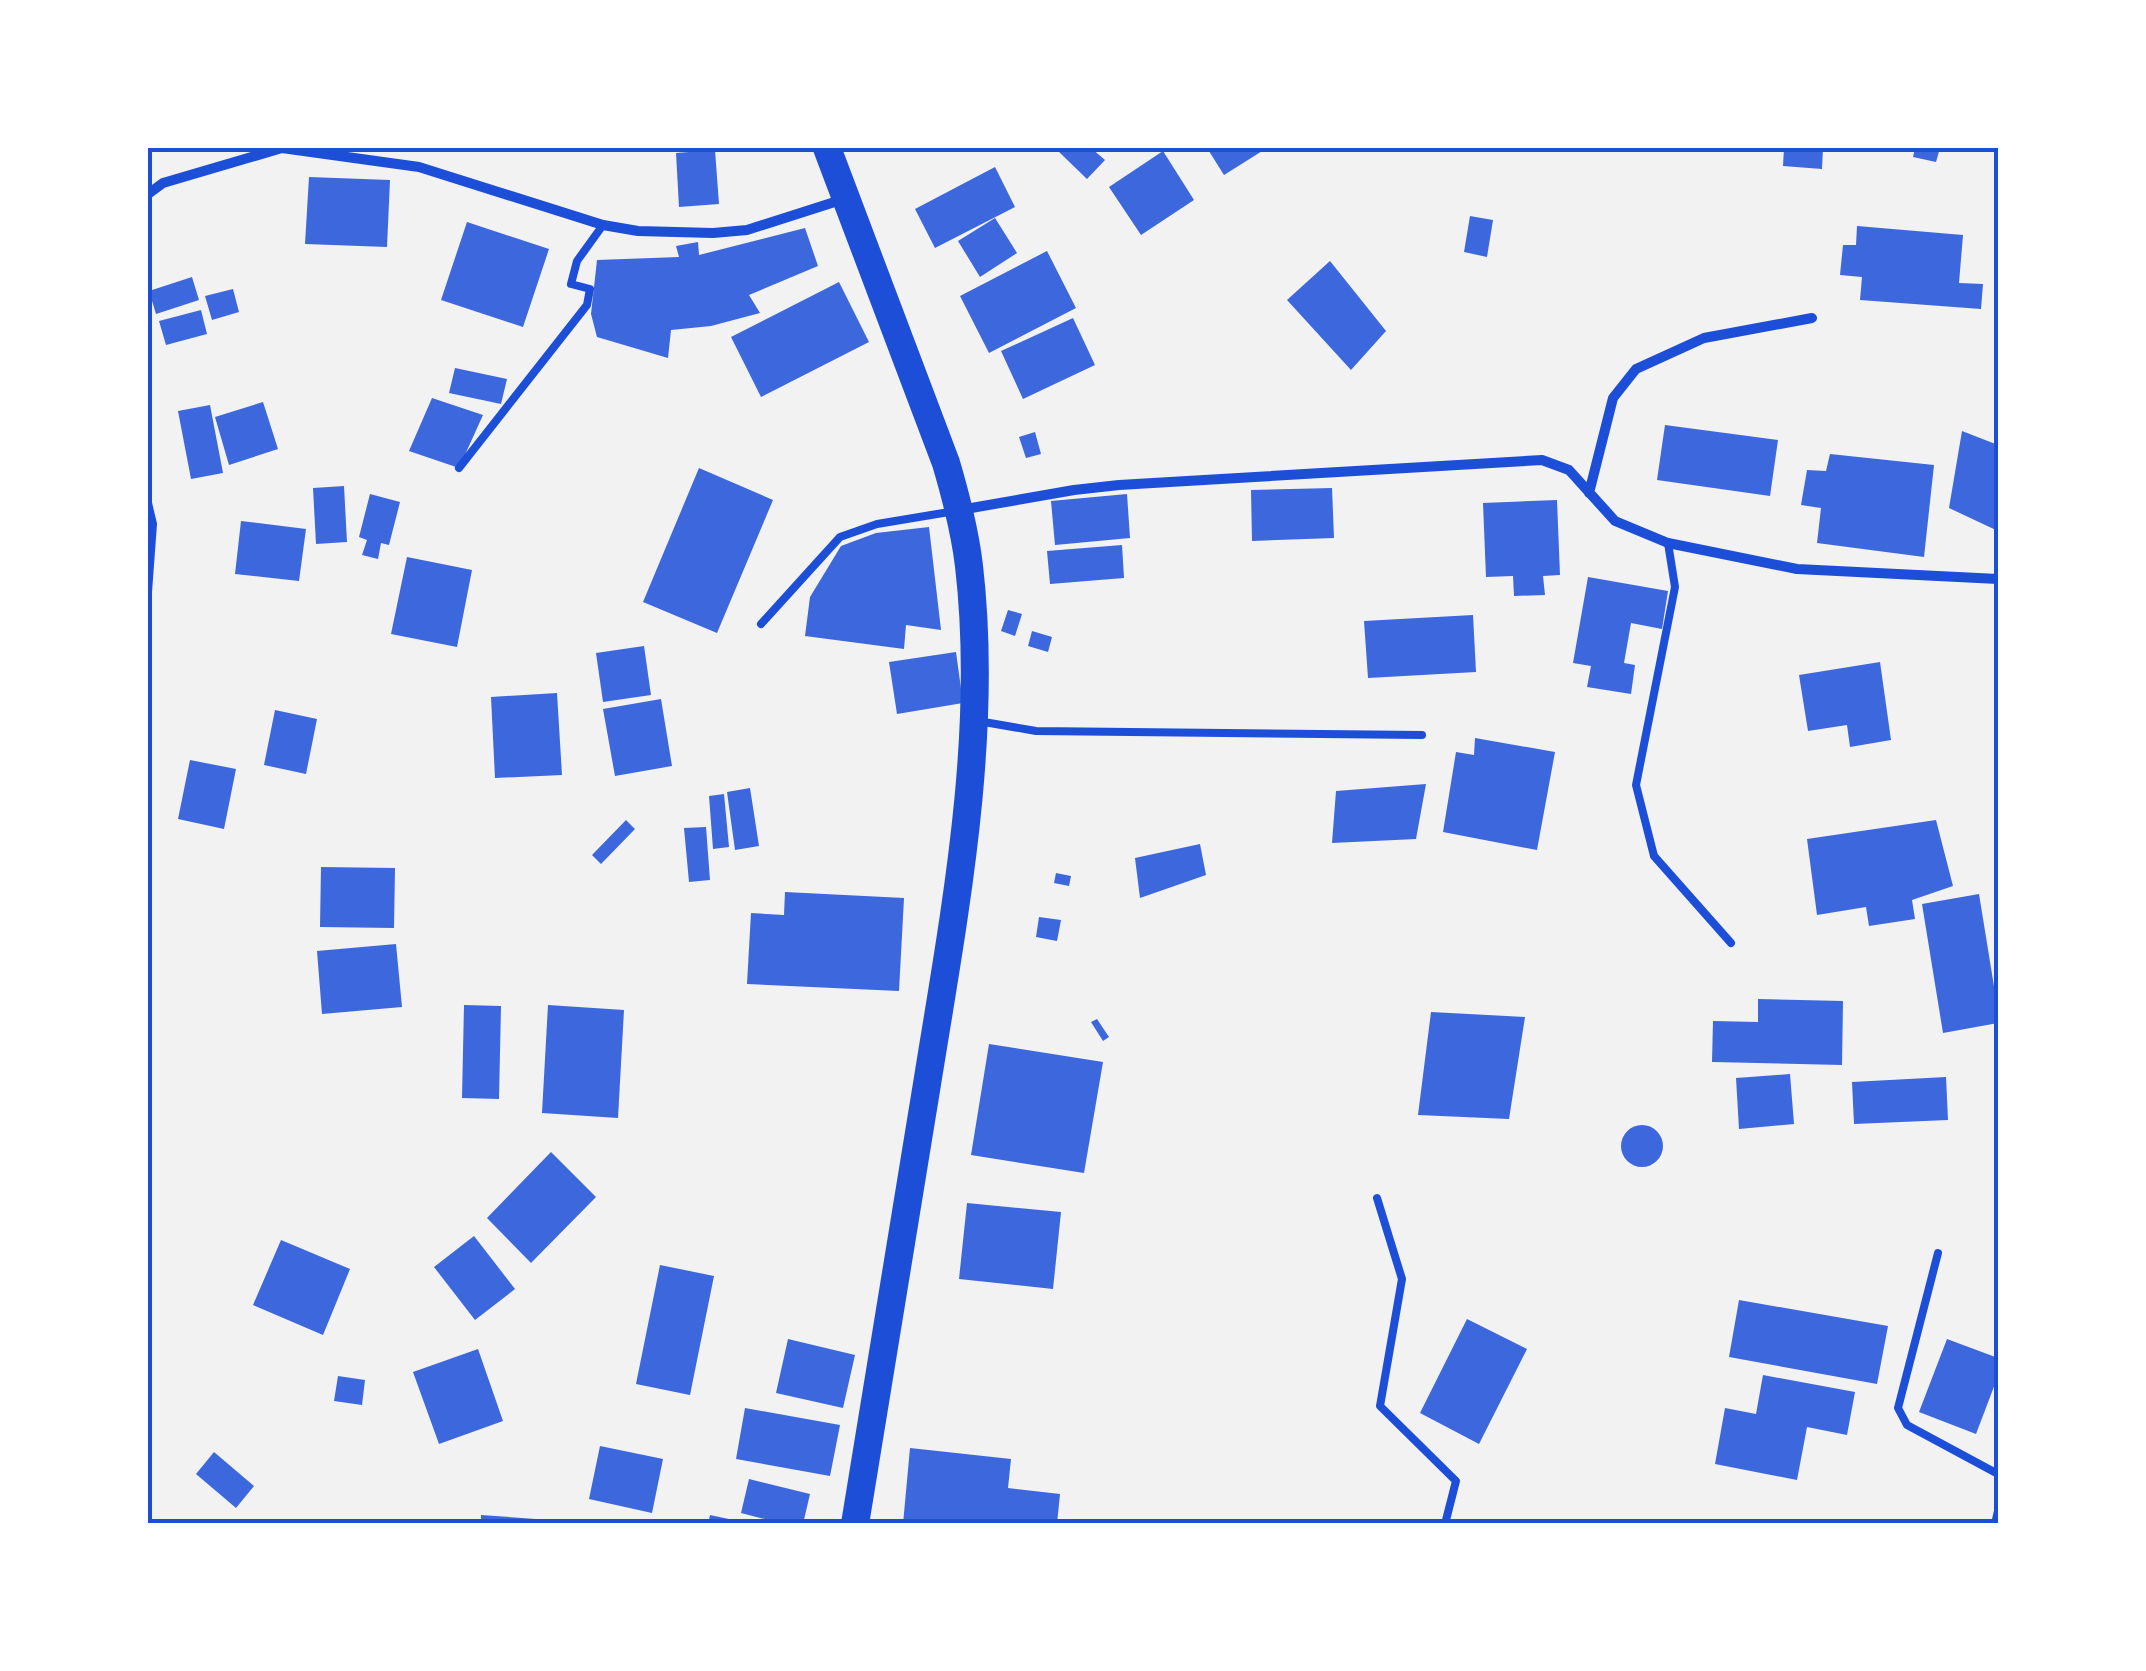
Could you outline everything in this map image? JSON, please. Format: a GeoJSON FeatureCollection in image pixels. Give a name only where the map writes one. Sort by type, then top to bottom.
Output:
{"type":"FeatureCollection","features":[{"type":"Feature","properties":{"kind":"highway"},"geometry":{"type":"LineString","coordinates":[[827,148],[940,446],[959,510],[969,566],[973,626],[974,720],[950,936],[855,1524]]}},
{"type":"Feature","properties":{"kind":"street"},"geometry":{"type":"LineString","coordinates":[[148,194],[162,184],[282,148],[418,167],[603,225],[638,231],[713,234],[747,230],[844,199]]}},
{"type":"Feature","properties":{"kind":"street"},"geometry":{"type":"LineString","coordinates":[[1590,492],[1614,398],[1636,369],[1704,338],[1812,318]]}},
{"type":"Feature","properties":{"kind":"street"},"geometry":{"type":"LineString","coordinates":[[959,510],[1119,486],[1542,460],[1569,470],[1615,521],[1668,543],[1797,569],[1998,578]]}},
{"type":"Feature","properties":{"kind":"lane"},"geometry":{"type":"LineString","coordinates":[[459,468],[588,305],[590,289],[571,284],[578,261],[603,225]]}},
{"type":"Feature","properties":{"kind":"lane"},"geometry":{"type":"LineString","coordinates":[[148,503],[154,524],[148,592]]}},
{"type":"Feature","properties":{"kind":"lane"},"geometry":{"type":"LineString","coordinates":[[761,624],[840,537],[878,524],[959,510]]}},
{"type":"Feature","properties":{"kind":"lane"},"geometry":{"type":"LineString","coordinates":[[1668,543],[1675,587],[1636,785],[1654,856],[1732,942]]}},
{"type":"Feature","properties":{"kind":"lane"},"geometry":{"type":"LineString","coordinates":[[974,720],[1036,731],[1422,735]]}},
{"type":"Feature","properties":{"kind":"lane"},"geometry":{"type":"LineString","coordinates":[[1378,1198],[1402,1279],[1380,1406],[1456,1481],[1446,1524]]}},
{"type":"Feature","properties":{"kind":"lane"},"geometry":{"type":"LineString","coordinates":[[1938,1254],[1898,1408],[1907,1425],[1998,1474]]}},
{"type":"Feature","properties":{"kind":"lane"},"geometry":{"type":"LineString","coordinates":[[1995,1524],[1998,1511]]}},
{"type":"Feature","properties":{"kind":"building"},"geometry":{"type":"Polygon","coordinates":[[[1091,148],[1105,160],[1087,179],[1057,150],[1091,148]]]}},
{"type":"Feature","properties":{"kind":"building"},"geometry":{"type":"Polygon","coordinates":[[[1207,148],[1267,148],[1224,175],[1207,148]]]}},
{"type":"Feature","properties":{"kind":"building"},"geometry":{"type":"Polygon","coordinates":[[[1784,148],[1823,148],[1822,169],[1783,166],[1784,148]]]}},
{"type":"Feature","properties":{"kind":"building"},"geometry":{"type":"Polygon","coordinates":[[[1915,148],[1940,148],[1936,162],[1913,157],[1915,148]]]}},
{"type":"Feature","properties":{"kind":"building"},"geometry":{"type":"Polygon","coordinates":[[[715,150],[719,204],[679,207],[676,153],[715,150]]]}},
{"type":"Feature","properties":{"kind":"building"},"geometry":{"type":"Polygon","coordinates":[[[1163,151],[1194,200],[1141,235],[1109,187],[1163,151]]]}},
{"type":"Feature","properties":{"kind":"building"},"geometry":{"type":"Polygon","coordinates":[[[995,167],[1015,207],[935,248],[915,209],[995,167]]]}},
{"type":"Feature","properties":{"kind":"building"},"geometry":{"type":"Polygon","coordinates":[[[309,177],[390,180],[387,247],[305,244],[309,177]]]}},
{"type":"Feature","properties":{"kind":"building"},"geometry":{"type":"Polygon","coordinates":[[[1470,216],[1493,220],[1487,257],[1464,252],[1470,216]]]}},
{"type":"Feature","properties":{"kind":"building"},"geometry":{"type":"Polygon","coordinates":[[[995,218],[1017,253],[980,277],[958,241],[995,218]]]}},
{"type":"Feature","properties":{"kind":"building"},"geometry":{"type":"Polygon","coordinates":[[[467,222],[549,249],[523,327],[441,300],[467,222]]]}},
{"type":"Feature","properties":{"kind":"building"},"geometry":{"type":"Polygon","coordinates":[[[1857,226],[1963,235],[1959,283],[1983,284],[1981,309],[1860,300],[1862,277],[1840,275],[1843,245],[1856,245],[1857,226]]]}},
{"type":"Feature","properties":{"kind":"building"},"geometry":{"type":"Polygon","coordinates":[[[805,228],[818,266],[749,295],[760,313],[711,326],[671,330],[668,358],[597,337],[591,314],[597,260],[679,257],[676,246],[698,242],[699,255],[805,228]]]}},
{"type":"Feature","properties":{"kind":"building"},"geometry":{"type":"Polygon","coordinates":[[[1047,251],[1076,308],[989,353],[960,296],[1047,251]]]}},
{"type":"Feature","properties":{"kind":"building"},"geometry":{"type":"Polygon","coordinates":[[[1330,261],[1386,331],[1351,370],[1287,300],[1330,261]]]}},
{"type":"Feature","properties":{"kind":"building"},"geometry":{"type":"Polygon","coordinates":[[[192,277],[199,300],[156,314],[149,291],[192,277]]]}},
{"type":"Feature","properties":{"kind":"building"},"geometry":{"type":"Polygon","coordinates":[[[839,282],[869,342],[761,397],[731,337],[839,282]]]}},
{"type":"Feature","properties":{"kind":"building"},"geometry":{"type":"Polygon","coordinates":[[[233,289],[239,312],[212,320],[205,296],[233,289]]]}},
{"type":"Feature","properties":{"kind":"building"},"geometry":{"type":"Polygon","coordinates":[[[201,310],[207,334],[166,345],[159,321],[201,310]]]}},
{"type":"Feature","properties":{"kind":"building"},"geometry":{"type":"Polygon","coordinates":[[[1073,318],[1095,365],[1023,399],[1001,351],[1073,318]]]}},
{"type":"Feature","properties":{"kind":"building"},"geometry":{"type":"Polygon","coordinates":[[[455,368],[507,379],[501,404],[449,393],[455,368]]]}},
{"type":"Feature","properties":{"kind":"building"},"geometry":{"type":"Polygon","coordinates":[[[432,398],[483,415],[459,468],[409,451],[432,398]]]}},
{"type":"Feature","properties":{"kind":"building"},"geometry":{"type":"Polygon","coordinates":[[[263,402],[278,449],[229,465],[215,417],[263,402]]]}},
{"type":"Feature","properties":{"kind":"building"},"geometry":{"type":"Polygon","coordinates":[[[210,405],[223,473],[191,479],[178,411],[210,405]]]}},
{"type":"Feature","properties":{"kind":"building"},"geometry":{"type":"Polygon","coordinates":[[[1665,425],[1778,440],[1770,496],[1657,480],[1665,425]]]}},
{"type":"Feature","properties":{"kind":"building"},"geometry":{"type":"Polygon","coordinates":[[[1962,431],[1998,445],[1998,531],[1949,508],[1962,431]]]}},
{"type":"Feature","properties":{"kind":"building"},"geometry":{"type":"Polygon","coordinates":[[[1035,432],[1041,454],[1026,458],[1019,437],[1035,432]]]}},
{"type":"Feature","properties":{"kind":"building"},"geometry":{"type":"Polygon","coordinates":[[[1830,454],[1934,465],[1924,557],[1817,543],[1821,508],[1801,505],[1807,470],[1826,471],[1830,454]]]}},
{"type":"Feature","properties":{"kind":"building"},"geometry":{"type":"Polygon","coordinates":[[[699,468],[773,500],[717,633],[643,602],[699,468]]]}},
{"type":"Feature","properties":{"kind":"building"},"geometry":{"type":"Polygon","coordinates":[[[344,486],[347,542],[316,544],[313,488],[344,486]]]}},
{"type":"Feature","properties":{"kind":"building"},"geometry":{"type":"Polygon","coordinates":[[[1332,488],[1334,538],[1252,541],[1251,490],[1332,488]]]}},
{"type":"Feature","properties":{"kind":"building"},"geometry":{"type":"Polygon","coordinates":[[[370,494],[400,502],[389,545],[381,543],[378,559],[362,555],[367,540],[359,537],[370,494]]]}},
{"type":"Feature","properties":{"kind":"building"},"geometry":{"type":"Polygon","coordinates":[[[1127,494],[1130,538],[1055,545],[1051,501],[1127,494]]]}},
{"type":"Feature","properties":{"kind":"building"},"geometry":{"type":"Polygon","coordinates":[[[1557,500],[1560,575],[1543,576],[1545,595],[1514,596],[1513,576],[1486,577],[1483,503],[1557,500]]]}},
{"type":"Feature","properties":{"kind":"building"},"geometry":{"type":"Polygon","coordinates":[[[241,521],[306,529],[299,581],[235,574],[241,521]]]}},
{"type":"Feature","properties":{"kind":"building"},"geometry":{"type":"Polygon","coordinates":[[[929,527],[941,630],[906,625],[904,649],[805,636],[810,597],[841,546],[876,533],[929,527]]]}},
{"type":"Feature","properties":{"kind":"building"},"geometry":{"type":"Polygon","coordinates":[[[1122,545],[1124,578],[1050,584],[1047,551],[1122,545]]]}},
{"type":"Feature","properties":{"kind":"building"},"geometry":{"type":"Polygon","coordinates":[[[407,557],[472,570],[457,647],[391,634],[407,557]]]}},
{"type":"Feature","properties":{"kind":"building"},"geometry":{"type":"Polygon","coordinates":[[[1588,577],[1668,591],[1662,629],[1631,623],[1624,663],[1635,665],[1631,694],[1587,687],[1591,666],[1573,663],[1588,577]]]}},
{"type":"Feature","properties":{"kind":"building"},"geometry":{"type":"Polygon","coordinates":[[[1008,610],[1022,614],[1015,636],[1001,631],[1008,610]]]}},
{"type":"Feature","properties":{"kind":"building"},"geometry":{"type":"Polygon","coordinates":[[[1473,615],[1476,672],[1368,678],[1364,621],[1473,615]]]}},
{"type":"Feature","properties":{"kind":"building"},"geometry":{"type":"Polygon","coordinates":[[[1032,631],[1052,637],[1048,652],[1028,646],[1032,631]]]}},
{"type":"Feature","properties":{"kind":"building"},"geometry":{"type":"Polygon","coordinates":[[[644,646],[651,695],[603,702],[596,653],[644,646]]]}},
{"type":"Feature","properties":{"kind":"building"},"geometry":{"type":"Polygon","coordinates":[[[956,652],[963,703],[897,714],[889,662],[956,652]]]}},
{"type":"Feature","properties":{"kind":"building"},"geometry":{"type":"Polygon","coordinates":[[[1880,662],[1891,740],[1850,747],[1847,725],[1808,731],[1799,675],[1880,662]]]}},
{"type":"Feature","properties":{"kind":"building"},"geometry":{"type":"Polygon","coordinates":[[[557,693],[562,775],[495,778],[491,697],[557,693]]]}},
{"type":"Feature","properties":{"kind":"building"},"geometry":{"type":"Polygon","coordinates":[[[661,699],[672,766],[615,776],[603,709],[661,699]]]}},
{"type":"Feature","properties":{"kind":"building"},"geometry":{"type":"Polygon","coordinates":[[[275,710],[317,719],[306,774],[264,765],[275,710]]]}},
{"type":"Feature","properties":{"kind":"building"},"geometry":{"type":"Polygon","coordinates":[[[1475,738],[1555,752],[1537,850],[1443,832],[1456,752],[1474,755],[1475,738]]]}},
{"type":"Feature","properties":{"kind":"building"},"geometry":{"type":"Polygon","coordinates":[[[190,760],[236,769],[224,829],[178,819],[190,760]]]}},
{"type":"Feature","properties":{"kind":"building"},"geometry":{"type":"Polygon","coordinates":[[[1426,784],[1416,839],[1332,843],[1336,791],[1426,784]]]}},
{"type":"Feature","properties":{"kind":"building"},"geometry":{"type":"Polygon","coordinates":[[[750,788],[759,846],[735,850],[727,792],[750,788]]]}},
{"type":"Feature","properties":{"kind":"building"},"geometry":{"type":"Polygon","coordinates":[[[724,794],[729,847],[713,849],[709,796],[724,794]]]}},
{"type":"Feature","properties":{"kind":"building"},"geometry":{"type":"Polygon","coordinates":[[[626,820],[635,829],[601,864],[592,855],[626,820]]]}},
{"type":"Feature","properties":{"kind":"building"},"geometry":{"type":"Polygon","coordinates":[[[1936,820],[1953,886],[1912,900],[1915,919],[1869,926],[1866,907],[1817,915],[1807,839],[1936,820]]]}},
{"type":"Feature","properties":{"kind":"building"},"geometry":{"type":"Polygon","coordinates":[[[706,827],[710,880],[689,882],[684,828],[706,827]]]}},
{"type":"Feature","properties":{"kind":"building"},"geometry":{"type":"Polygon","coordinates":[[[1200,844],[1206,875],[1140,898],[1135,858],[1200,844]]]}},
{"type":"Feature","properties":{"kind":"building"},"geometry":{"type":"Polygon","coordinates":[[[321,867],[395,868],[394,928],[320,927],[321,867]]]}},
{"type":"Feature","properties":{"kind":"building"},"geometry":{"type":"Polygon","coordinates":[[[1056,873],[1071,876],[1069,886],[1054,883],[1056,873]]]}},
{"type":"Feature","properties":{"kind":"building"},"geometry":{"type":"Polygon","coordinates":[[[785,892],[904,898],[899,991],[747,984],[751,913],[784,915],[785,892]]]}},
{"type":"Feature","properties":{"kind":"building"},"geometry":{"type":"Polygon","coordinates":[[[1979,894],[1998,1023],[1943,1033],[1922,904],[1979,894]]]}},
{"type":"Feature","properties":{"kind":"building"},"geometry":{"type":"Polygon","coordinates":[[[1039,917],[1061,920],[1057,941],[1036,937],[1039,917]]]}},
{"type":"Feature","properties":{"kind":"building"},"geometry":{"type":"Polygon","coordinates":[[[396,944],[402,1007],[322,1014],[317,951],[396,944]]]}},
{"type":"Feature","properties":{"kind":"building"},"geometry":{"type":"Polygon","coordinates":[[[1758,999],[1843,1001],[1842,1065],[1712,1062],[1713,1021],[1758,1022],[1758,999]]]}},
{"type":"Feature","properties":{"kind":"building"},"geometry":{"type":"Polygon","coordinates":[[[464,1005],[501,1006],[499,1099],[462,1098],[464,1005]]]}},
{"type":"Feature","properties":{"kind":"building"},"geometry":{"type":"Polygon","coordinates":[[[548,1005],[624,1010],[618,1118],[542,1113],[548,1005]]]}},
{"type":"Feature","properties":{"kind":"building"},"geometry":{"type":"Polygon","coordinates":[[[1431,1012],[1525,1017],[1509,1119],[1418,1115],[1431,1012]]]}},
{"type":"Feature","properties":{"kind":"building"},"geometry":{"type":"Polygon","coordinates":[[[1097,1019],[1109,1037],[1103,1041],[1091,1022],[1097,1019]]]}},
{"type":"Feature","properties":{"kind":"building"},"geometry":{"type":"Polygon","coordinates":[[[989,1044],[1103,1062],[1084,1173],[971,1155],[989,1044]]]}},
{"type":"Feature","properties":{"kind":"building"},"geometry":{"type":"Polygon","coordinates":[[[1790,1074],[1794,1124],[1739,1129],[1736,1078],[1790,1074]]]}},
{"type":"Feature","properties":{"kind":"building"},"geometry":{"type":"Polygon","coordinates":[[[1946,1077],[1948,1120],[1854,1124],[1852,1082],[1946,1077]]]}},
{"type":"Feature","properties":{"kind":"building"},"geometry":{"type":"Polygon","coordinates":[[[1642,1125],[1657,1131],[1663,1146],[1657,1161],[1642,1167],[1627,1161],[1621,1146],[1627,1131],[1642,1125]]]}},
{"type":"Feature","properties":{"kind":"building"},"geometry":{"type":"Polygon","coordinates":[[[551,1152],[596,1197],[531,1263],[487,1218],[551,1152]]]}},
{"type":"Feature","properties":{"kind":"building"},"geometry":{"type":"Polygon","coordinates":[[[967,1203],[1061,1212],[1053,1289],[959,1279],[967,1203]]]}},
{"type":"Feature","properties":{"kind":"building"},"geometry":{"type":"Polygon","coordinates":[[[474,1236],[515,1289],[475,1320],[434,1267],[474,1236]]]}},
{"type":"Feature","properties":{"kind":"building"},"geometry":{"type":"Polygon","coordinates":[[[281,1240],[350,1269],[323,1335],[253,1305],[281,1240]]]}},
{"type":"Feature","properties":{"kind":"building"},"geometry":{"type":"Polygon","coordinates":[[[660,1265],[714,1276],[690,1395],[636,1384],[660,1265]]]}},
{"type":"Feature","properties":{"kind":"building"},"geometry":{"type":"Polygon","coordinates":[[[1739,1300],[1888,1326],[1877,1384],[1729,1357],[1739,1300]]]}},
{"type":"Feature","properties":{"kind":"building"},"geometry":{"type":"Polygon","coordinates":[[[1467,1319],[1527,1349],[1479,1444],[1420,1413],[1467,1319]]]}},
{"type":"Feature","properties":{"kind":"building"},"geometry":{"type":"Polygon","coordinates":[[[788,1339],[855,1355],[843,1408],[776,1393],[788,1339]]]}},
{"type":"Feature","properties":{"kind":"building"},"geometry":{"type":"Polygon","coordinates":[[[1947,1339],[1998,1358],[1998,1376],[1976,1434],[1919,1412],[1947,1339]]]}},
{"type":"Feature","properties":{"kind":"building"},"geometry":{"type":"Polygon","coordinates":[[[478,1349],[503,1421],[439,1444],[413,1372],[478,1349]]]}},
{"type":"Feature","properties":{"kind":"building"},"geometry":{"type":"Polygon","coordinates":[[[1763,1375],[1855,1392],[1847,1435],[1807,1427],[1797,1480],[1715,1464],[1725,1408],[1756,1414],[1763,1375]]]}},
{"type":"Feature","properties":{"kind":"building"},"geometry":{"type":"Polygon","coordinates":[[[338,1376],[365,1380],[362,1405],[334,1401],[338,1376]]]}},
{"type":"Feature","properties":{"kind":"building"},"geometry":{"type":"Polygon","coordinates":[[[745,1408],[840,1425],[830,1476],[736,1459],[745,1408]]]}},
{"type":"Feature","properties":{"kind":"building"},"geometry":{"type":"Polygon","coordinates":[[[600,1446],[663,1459],[652,1513],[589,1499],[600,1446]]]}},
{"type":"Feature","properties":{"kind":"building"},"geometry":{"type":"Polygon","coordinates":[[[910,1448],[1011,1459],[1008,1488],[1060,1494],[1057,1524],[903,1524],[910,1448]]]}},
{"type":"Feature","properties":{"kind":"building"},"geometry":{"type":"Polygon","coordinates":[[[214,1452],[254,1486],[236,1508],[196,1474],[214,1452]]]}},
{"type":"Feature","properties":{"kind":"building"},"geometry":{"type":"Polygon","coordinates":[[[749,1479],[810,1494],[803,1524],[784,1524],[741,1513],[749,1479]]]}},
{"type":"Feature","properties":{"kind":"building"},"geometry":{"type":"Polygon","coordinates":[[[481,1515],[563,1521],[563,1524],[481,1524],[481,1515]]]}},
{"type":"Feature","properties":{"kind":"building"},"geometry":{"type":"Polygon","coordinates":[[[710,1515],[743,1522],[743,1524],[708,1524],[710,1515]]]}}]}
